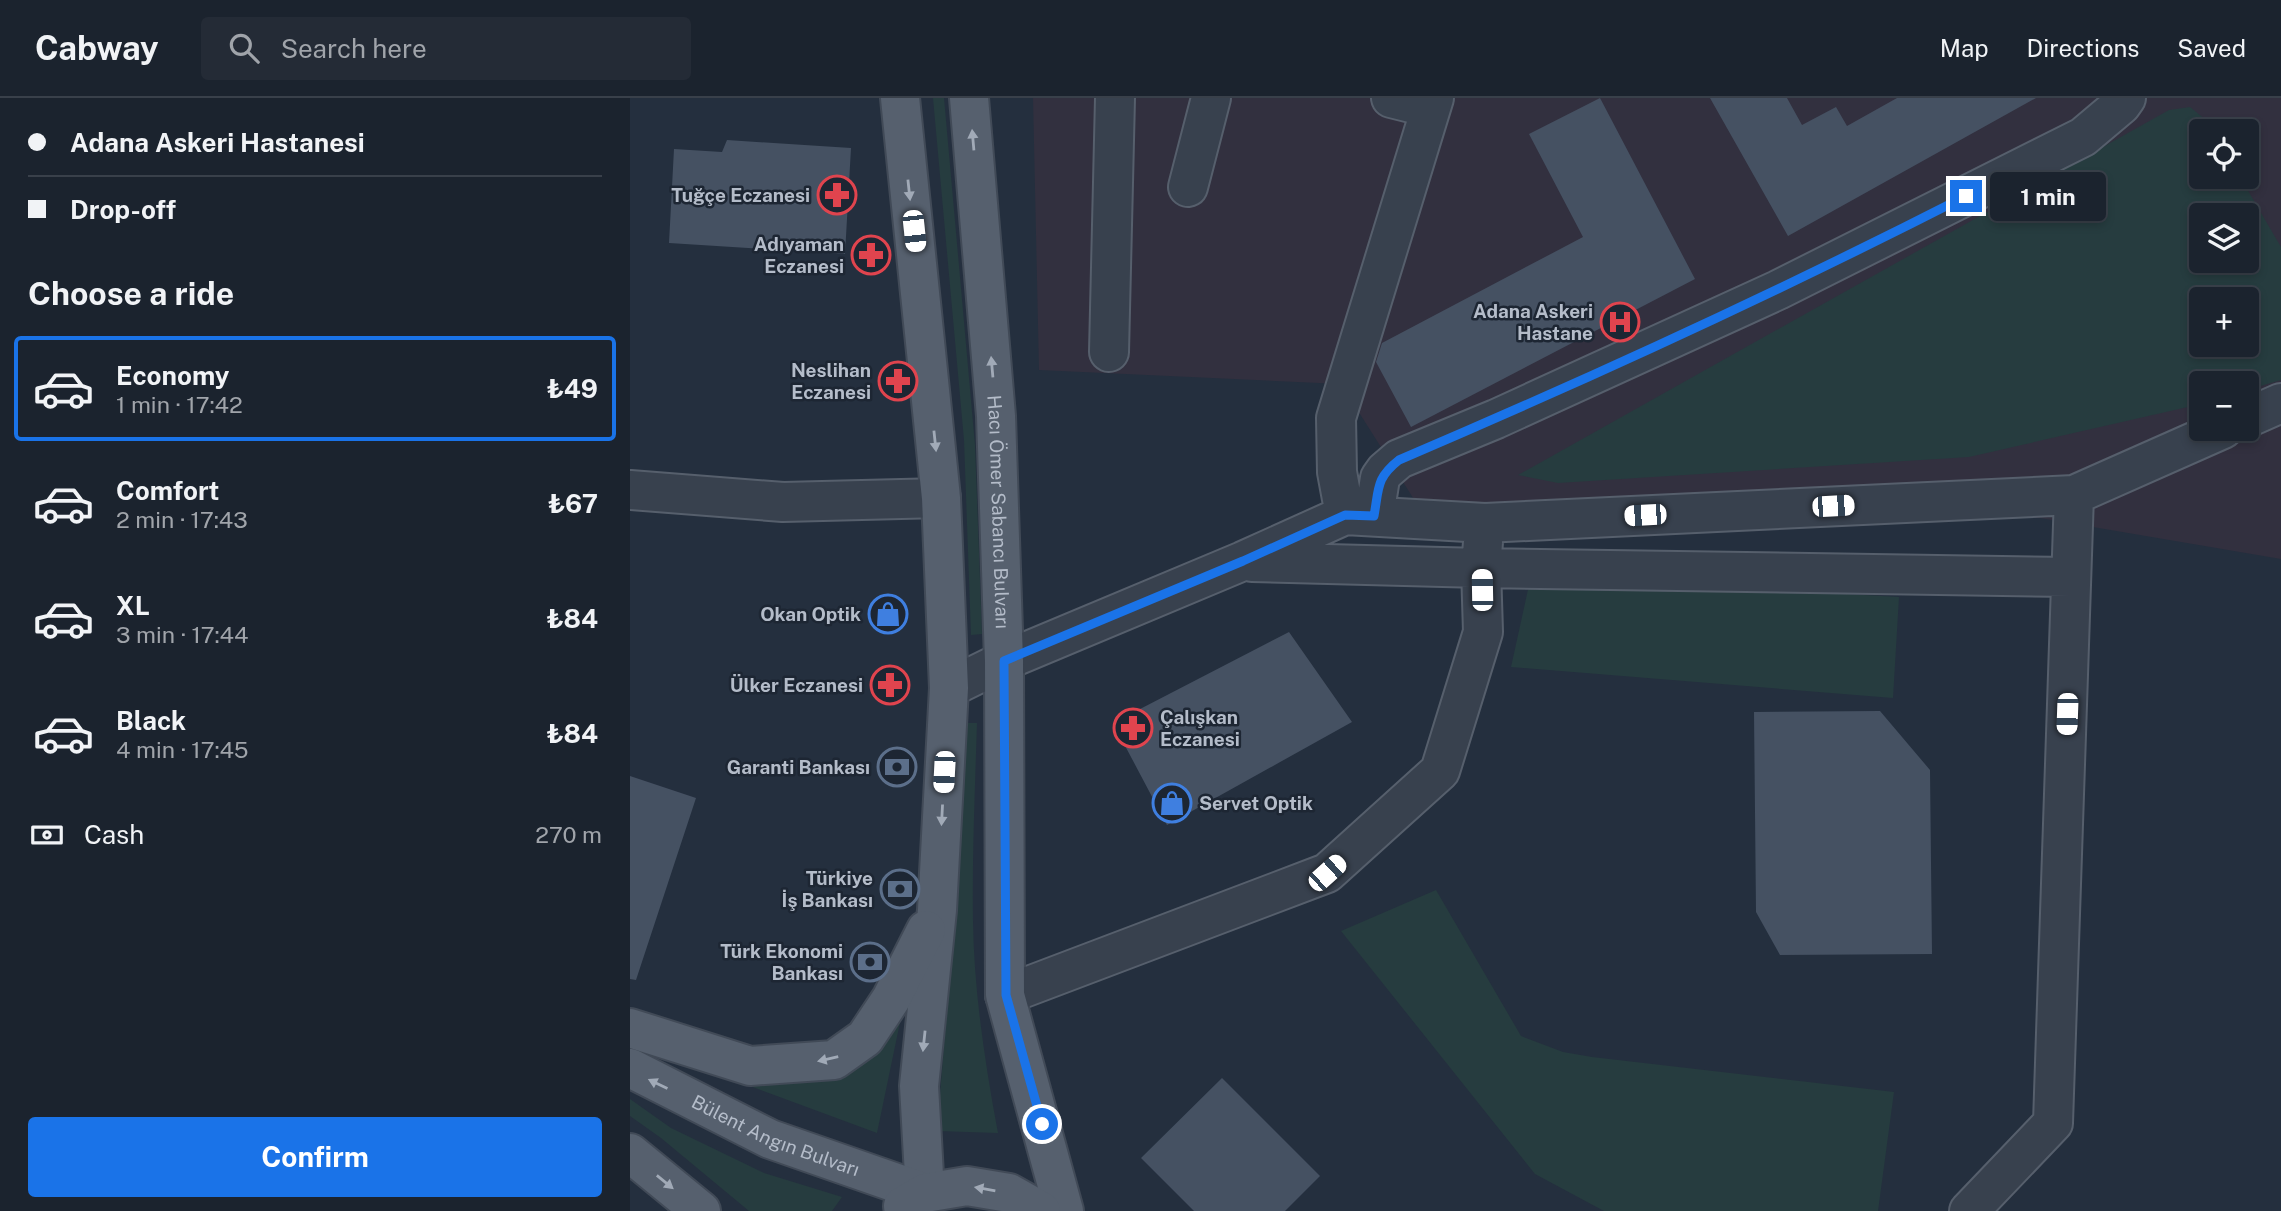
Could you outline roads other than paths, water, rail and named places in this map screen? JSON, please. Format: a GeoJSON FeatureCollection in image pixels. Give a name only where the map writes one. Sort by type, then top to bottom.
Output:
{"type":"FeatureCollection","features":[{"type":"Feature","properties":{"kind":"main road"},"geometry":{"type":"LineString","coordinates":[[900,98],[942,498],[949,688],[937,910],[910,1202],[967,1186],[1009,1193],[1041,1211]]}},
{"type":"Feature","properties":{"kind":"main road","name":"Hacı Ömer Sabancı Bulvarı"},"geometry":{"type":"LineString","coordinates":[[970,98],[996,416],[1004,661],[1006,995],[1065,1211]]}},
{"type":"Feature","properties":{"kind":"main road"},"geometry":{"type":"LineString","coordinates":[[630,1028],[750,1066],[834,1060],[865,1038],[891,999],[937,910]]}},
{"type":"Feature","properties":{"kind":"main road","name":"Bülent Angın Bulvarı"},"geometry":{"type":"LineString","coordinates":[[630,1068],[770,1139],[910,1202]]}},
{"type":"Feature","properties":{"kind":"main road"},"geometry":{"type":"LineString","coordinates":[[630,1153],[701,1211]]}},
{"type":"Feature","properties":{"kind":"street"},"geometry":{"type":"LineString","coordinates":[[1109,352],[1115,98]]}},
{"type":"Feature","properties":{"kind":"street"},"geometry":{"type":"LineString","coordinates":[[1188,187],[1211,98]]}},
{"type":"Feature","properties":{"kind":"street"},"geometry":{"type":"LineString","coordinates":[[1359,515],[1337,472],[1336,418],[1432,103],[1391,98]]}},
{"type":"Feature","properties":{"kind":"street"},"geometry":{"type":"LineString","coordinates":[[1359,515],[1385,471],[1399,460],[1778,290],[2083,137],[2126,98]]}},
{"type":"Feature","properties":{"kind":"street"},"geometry":{"type":"LineString","coordinates":[[2259,413],[2281,403]]}},
{"type":"Feature","properties":{"kind":"street"},"geometry":{"type":"LineString","coordinates":[[949,688],[1004,661],[1359,515],[1485,523],[2074,495],[2196,441]]}},
{"type":"Feature","properties":{"kind":"street"},"geometry":{"type":"LineString","coordinates":[[630,491],[783,502],[942,498]]}},
{"type":"Feature","properties":{"kind":"street"},"geometry":{"type":"LineString","coordinates":[[1969,1211],[2053,1123],[2074,495]]}},
{"type":"Feature","properties":{"kind":"street"},"geometry":{"type":"LineString","coordinates":[[1006,995],[1327,873],[1440,771],[1483,632],[1481,568],[1485,523]]}},
{"type":"Feature","properties":{"kind":"street"},"geometry":{"type":"LineString","coordinates":[[1243,561],[1481,568],[2071,578]]}},
{"type":"Feature","properties":{"kind":"place","name":"Tuğçe Eczanesi"},"geometry":{"type":"Point","coordinates":[837,195]}},
{"type":"Feature","properties":{"kind":"place","name":"Adıyaman Eczanesi"},"geometry":{"type":"Point","coordinates":[871,255]}},
{"type":"Feature","properties":{"kind":"place","name":"Adana Askeri Hastane"},"geometry":{"type":"Point","coordinates":[1620,322]}},
{"type":"Feature","properties":{"kind":"place","name":"Neslihan Eczanesi"},"geometry":{"type":"Point","coordinates":[898,381]}},
{"type":"Feature","properties":{"kind":"place","name":"Okan Optik"},"geometry":{"type":"Point","coordinates":[888,614]}},
{"type":"Feature","properties":{"kind":"place","name":"Ülker Eczanesi"},"geometry":{"type":"Point","coordinates":[890,685]}},
{"type":"Feature","properties":{"kind":"place","name":"Çalışkan Eczanesi"},"geometry":{"type":"Point","coordinates":[1133,728]}},
{"type":"Feature","properties":{"kind":"place","name":"Garanti Bankası"},"geometry":{"type":"Point","coordinates":[897,767]}},
{"type":"Feature","properties":{"kind":"place","name":"Servet Optik"},"geometry":{"type":"Point","coordinates":[1172,803]}},
{"type":"Feature","properties":{"kind":"place","name":"Türkiye İş Bankası"},"geometry":{"type":"Point","coordinates":[900,889]}},
{"type":"Feature","properties":{"kind":"place","name":"Türk Ekonomi Bankası"},"geometry":{"type":"Point","coordinates":[870,962]}}]}
